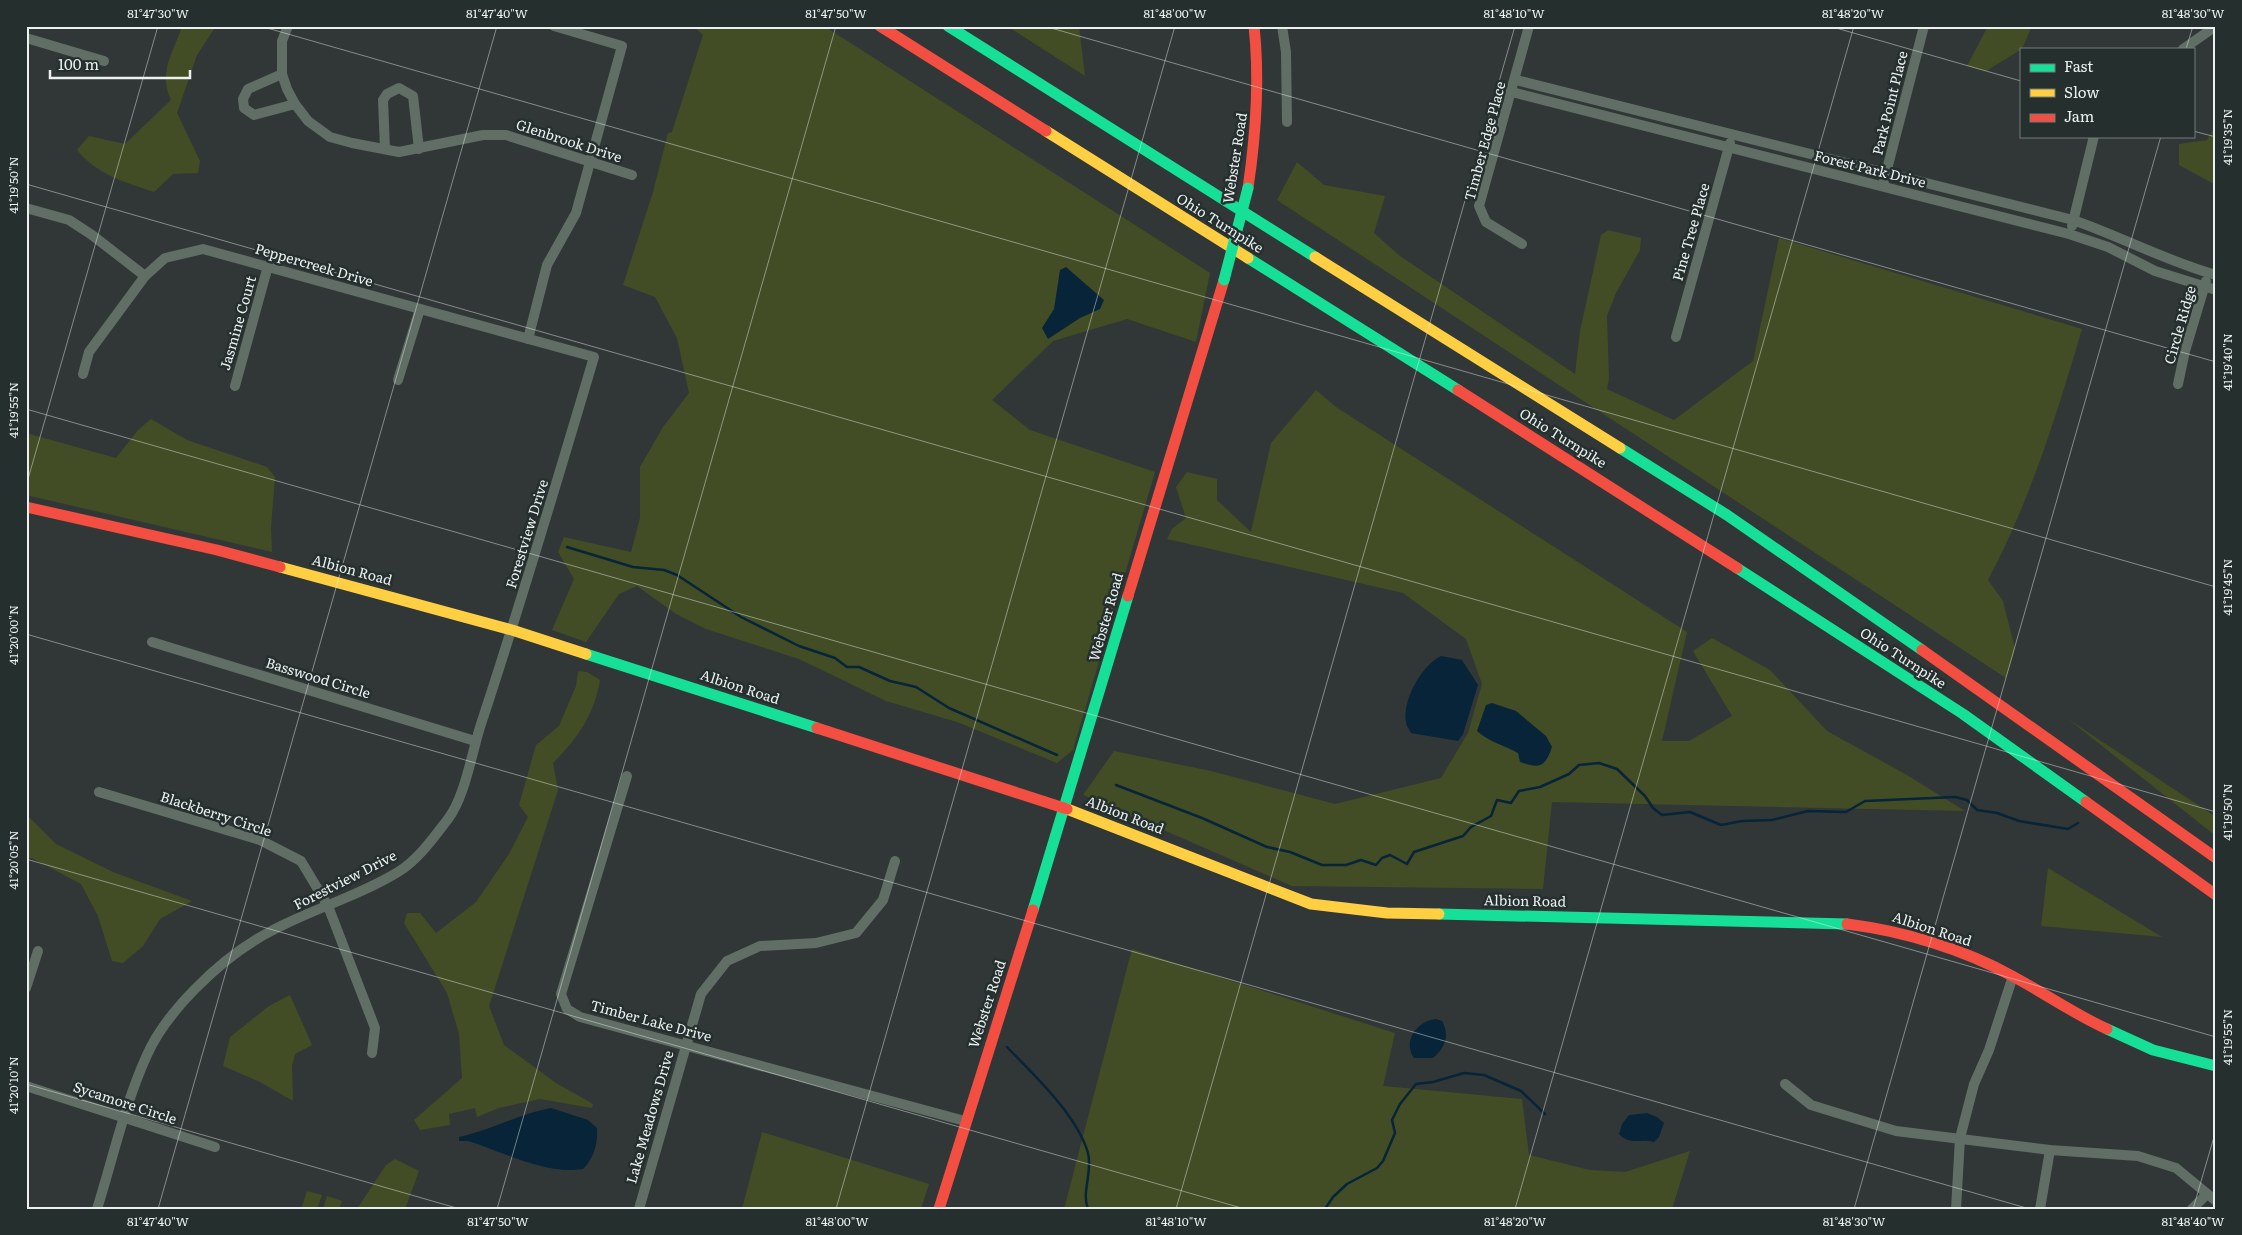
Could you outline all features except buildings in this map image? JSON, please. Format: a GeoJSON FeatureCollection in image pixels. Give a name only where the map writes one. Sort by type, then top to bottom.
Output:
{"type":"FeatureCollection","features":[{"type":"Feature","properties":{"kind":"main road","name":"Ohio Turnpike"},"geometry":{"type":"LineString","coordinates":[[880,26],[1604,482],[1955,709],[2216,895]]}},
{"type":"Feature","properties":{"kind":"main road","name":"Ohio Turnpike"},"geometry":{"type":"LineString","coordinates":[[948,26],[1727,514],[2216,858]]}},
{"type":"Feature","properties":{"kind":"main road","name":"Webster Road"},"geometry":{"type":"LineString","coordinates":[[939,1209],[965,1121],[1065,808],[1169,456],[1224,280],[1248,188],[1259,106],[1259,64],[1254,26]]}},
{"type":"Feature","properties":{"kind":"main road","name":"Albion Road"},"geometry":{"type":"LineString","coordinates":[[26,507],[217,550],[512,630],[1065,808],[1312,904],[1387,912],[1843,922],[1887,929],[1928,941],[2013,976],[2078,1016],[2145,1046],[2216,1066]]}},
{"type":"Feature","properties":{"kind":"street","name":"Glenbrook Drive"},"geometry":{"type":"LineString","coordinates":[[288,26],[282,41],[282,74],[295,104],[308,121],[330,136],[352,143],[399,152],[483,135],[506,135],[632,176]]}},
{"type":"Feature","properties":{"kind":"street"},"geometry":{"type":"LineString","coordinates":[[528,339],[547,265],[576,213],[622,46],[554,26]]}},
{"type":"Feature","properties":{"kind":"street"},"geometry":{"type":"LineString","coordinates":[[1282,26],[1286,52],[1287,122]]}},
{"type":"Feature","properties":{"kind":"street","name":"Timber Edge Place"},"geometry":{"type":"LineString","coordinates":[[1522,244],[1486,222],[1479,206],[1516,80],[1529,26]]}},
{"type":"Feature","properties":{"kind":"street","name":"Park Point Place"},"geometry":{"type":"LineString","coordinates":[[1882,187],[1924,26]]}},
{"type":"Feature","properties":{"kind":"street"},"geometry":{"type":"LineString","coordinates":[[2184,48],[2216,26]]}},
{"type":"Feature","properties":{"kind":"street"},"geometry":{"type":"LineString","coordinates":[[26,38],[104,61]]}},
{"type":"Feature","properties":{"kind":"street"},"geometry":{"type":"LineString","coordinates":[[282,74],[248,89],[243,99],[244,108],[254,115],[260,115],[295,104]]}},
{"type":"Feature","properties":{"kind":"street","name":"Forest Park Drive"},"geometry":{"type":"LineString","coordinates":[[1516,80],[2074,220],[2104,231],[2173,262],[2212,274]]}},
{"type":"Feature","properties":{"kind":"street"},"geometry":{"type":"LineString","coordinates":[[385,149],[384,100],[387,94],[399,88],[413,96],[419,149]]}},
{"type":"Feature","properties":{"kind":"street","name":"Forest Park Drive"},"geometry":{"type":"LineString","coordinates":[[1512,92],[2069,234],[2108,246],[2156,270],[2216,290]]}},
{"type":"Feature","properties":{"kind":"street","name":"Pine Tree Place"},"geometry":{"type":"LineString","coordinates":[[1676,337],[1732,134]]}},
{"type":"Feature","properties":{"kind":"street"},"geometry":{"type":"LineString","coordinates":[[2069,234],[2094,138]]}},
{"type":"Feature","properties":{"kind":"street"},"geometry":{"type":"LineString","coordinates":[[26,208],[69,220],[92,235],[145,276]]}},
{"type":"Feature","properties":{"kind":"street","name":"Peppercreek Drive"},"geometry":{"type":"LineString","coordinates":[[83,374],[89,352],[145,276],[165,258],[203,249],[594,357]]}},
{"type":"Feature","properties":{"kind":"street","name":"Jasmine Court"},"geometry":{"type":"LineString","coordinates":[[234,386],[268,266]]}},
{"type":"Feature","properties":{"kind":"street","name":"Circle Ridge"},"geometry":{"type":"LineString","coordinates":[[2178,384],[2185,351],[2205,286],[2212,274]]}},
{"type":"Feature","properties":{"kind":"street"},"geometry":{"type":"LineString","coordinates":[[398,380],[420,309]]}},
{"type":"Feature","properties":{"kind":"street","name":"Forestview Drive"},"geometry":{"type":"LineString","coordinates":[[97,1209],[147,1053],[175,1011],[216,967],[257,938],[400,871],[427,846],[451,815],[463,784],[475,740],[512,630],[594,357]]}},
{"type":"Feature","properties":{"kind":"street","name":"Basswood Circle"},"geometry":{"type":"LineString","coordinates":[[152,642],[475,740]]}},
{"type":"Feature","properties":{"kind":"street","name":"Timber Lake Drive"},"geometry":{"type":"LineString","coordinates":[[626,776],[561,994],[566,1009],[580,1017],[965,1121]]}},
{"type":"Feature","properties":{"kind":"street","name":"Blackberry Circle"},"geometry":{"type":"LineString","coordinates":[[99,792],[260,840],[301,861],[328,906],[375,1028],[372,1053]]}},
{"type":"Feature","properties":{"kind":"street","name":"Lake Meadows Drive"},"geometry":{"type":"LineString","coordinates":[[639,1209],[685,1044],[701,994],[727,961],[760,946],[816,943],[856,933],[883,900],[895,861]]}},
{"type":"Feature","properties":{"kind":"street"},"geometry":{"type":"LineString","coordinates":[[26,988],[38,951]]}},
{"type":"Feature","properties":{"kind":"street"},"geometry":{"type":"LineString","coordinates":[[1956,1209],[1960,1138],[1974,1084],[1989,1050],[2013,976]]}},
{"type":"Feature","properties":{"kind":"street"},"geometry":{"type":"LineString","coordinates":[[1785,1084],[1811,1105],[1888,1129],[2050,1150],[2138,1156],[2176,1168],[2216,1201]]}},
{"type":"Feature","properties":{"kind":"street","name":"Sycamore Circle"},"geometry":{"type":"LineString","coordinates":[[26,1086],[215,1147]]}},
{"type":"Feature","properties":{"kind":"street"},"geometry":{"type":"LineString","coordinates":[[2040,1209],[2050,1150]]}},
{"type":"Feature","properties":{"kind":"street"},"geometry":{"type":"LineString","coordinates":[[2192,1209],[2207,1194]]}},
{"type":"Feature","properties":{"kind":"green space"},"geometry":{"type":"Polygon","coordinates":[[[182,26],[216,26],[197,55],[177,113],[200,161],[198,173],[173,174],[154,192],[112,177],[94,166],[77,150],[89,136],[125,144],[171,100],[167,90],[166,72],[182,26]]]}},
{"type":"Feature","properties":{"kind":"green space"},"geometry":{"type":"Polygon","coordinates":[[[693,26],[824,26],[1210,273],[1196,342],[1127,319],[1053,341],[992,400],[1030,430],[1155,472],[1073,750],[1057,763],[957,722],[886,701],[799,659],[706,629],[676,614],[637,586],[619,594],[586,642],[552,630],[574,579],[558,552],[564,537],[631,552],[640,518],[640,467],[663,427],[689,393],[677,338],[655,297],[623,285],[653,192],[668,133],[672,132],[703,35],[693,26]]]}},
{"type":"Feature","properties":{"kind":"green space"},"geometry":{"type":"Polygon","coordinates":[[[1007,26],[1079,26],[1085,76],[1007,26]]]}},
{"type":"Feature","properties":{"kind":"green space"},"geometry":{"type":"Polygon","coordinates":[[[1988,26],[2032,26],[2020,50],[1986,71],[1967,66],[1988,26]]]}},
{"type":"Feature","properties":{"kind":"green space"},"geometry":{"type":"Polygon","coordinates":[[[2216,124],[2216,182],[2212,183],[2179,165],[2179,144],[2207,140],[2216,124]]]}},
{"type":"Feature","properties":{"kind":"green space"},"geometry":{"type":"Polygon","coordinates":[[[1297,162],[1324,185],[1385,196],[1374,233],[1400,256],[1575,374],[1580,331],[1601,235],[1608,230],[1641,238],[1640,250],[1616,293],[1607,316],[1609,378],[1607,389],[1674,420],[1753,361],[1779,238],[2082,329],[2063,393],[2030,488],[1988,580],[2003,601],[2015,649],[2006,678],[1277,200],[1297,162]]]}},
{"type":"Feature","properties":{"kind":"green space"},"geometry":{"type":"Polygon","coordinates":[[[1316,390],[1336,407],[1687,632],[1662,741],[1689,741],[1732,716],[1693,651],[1712,638],[1770,670],[1827,731],[1907,775],[1965,811],[1552,802],[1543,889],[1292,886],[1083,795],[1114,751],[1211,771],[1335,804],[1441,778],[1468,733],[1482,684],[1466,639],[1403,593],[1167,539],[1172,529],[1186,518],[1176,487],[1187,472],[1217,479],[1217,500],[1251,532],[1271,443],[1316,390]]]}},
{"type":"Feature","properties":{"kind":"green space"},"geometry":{"type":"Polygon","coordinates":[[[151,419],[187,440],[267,467],[275,477],[271,528],[272,552],[26,495],[26,433],[116,458],[138,430],[151,419]]]}},
{"type":"Feature","properties":{"kind":"green space"},"geometry":{"type":"Polygon","coordinates":[[[578,671],[587,672],[600,680],[597,693],[584,725],[553,763],[558,790],[489,1006],[504,1045],[556,1083],[593,1104],[592,1108],[540,1099],[499,1108],[477,1117],[475,1108],[449,1114],[450,1125],[420,1130],[414,1120],[462,1078],[459,1034],[447,993],[404,923],[407,913],[420,913],[436,933],[476,902],[509,854],[528,817],[519,805],[536,745],[559,726],[576,686],[578,671]]]}},
{"type":"Feature","properties":{"kind":"green space"},"geometry":{"type":"Polygon","coordinates":[[[2068,719],[2216,817],[2216,836],[2068,719]]]}},
{"type":"Feature","properties":{"kind":"green space"},"geometry":{"type":"Polygon","coordinates":[[[26,814],[56,844],[113,872],[192,901],[160,919],[143,946],[123,963],[112,961],[98,916],[81,884],[32,858],[26,858],[26,814]]]}},
{"type":"Feature","properties":{"kind":"green space"},"geometry":{"type":"Polygon","coordinates":[[[2048,868],[2162,937],[2041,926],[2048,868]]]}},
{"type":"Feature","properties":{"kind":"green space"},"geometry":{"type":"Polygon","coordinates":[[[1132,949],[1395,1033],[1383,1086],[1522,1099],[1529,1155],[1590,1170],[1625,1172],[1690,1151],[1672,1209],[1064,1209],[1132,949]]]}},
{"type":"Feature","properties":{"kind":"green space"},"geometry":{"type":"Polygon","coordinates":[[[290,995],[312,1045],[295,1054],[292,1066],[293,1101],[260,1082],[223,1066],[230,1037],[269,1006],[290,995]]]}},
{"type":"Feature","properties":{"kind":"green space"},"geometry":{"type":"Polygon","coordinates":[[[762,1132],[929,1184],[921,1209],[742,1209],[762,1132]]]}},
{"type":"Feature","properties":{"kind":"green space"},"geometry":{"type":"Polygon","coordinates":[[[395,1159],[419,1171],[405,1209],[357,1209],[386,1165],[395,1159]]]}},
{"type":"Feature","properties":{"kind":"green space"},"geometry":{"type":"Polygon","coordinates":[[[307,1191],[322,1195],[317,1209],[301,1209],[307,1191]]]}},
{"type":"Feature","properties":{"kind":"green space"},"geometry":{"type":"Polygon","coordinates":[[[327,1196],[342,1201],[339,1209],[323,1209],[327,1196]]]}},
{"type":"Feature","properties":{"kind":"water"},"geometry":{"type":"Polygon","coordinates":[[[1066,267],[1104,300],[1100,309],[1080,318],[1048,339],[1042,328],[1054,309],[1060,270],[1066,267]]]}},
{"type":"Feature","properties":{"kind":"water"},"geometry":{"type":"Polygon","coordinates":[[[1441,656],[1462,660],[1478,685],[1463,734],[1458,741],[1411,733],[1406,723],[1407,704],[1415,684],[1427,667],[1441,656]]]}},
{"type":"Feature","properties":{"kind":"water"},"geometry":{"type":"Polygon","coordinates":[[[1492,703],[1516,711],[1546,736],[1552,747],[1547,759],[1541,765],[1537,766],[1520,762],[1518,753],[1492,741],[1477,731],[1486,705],[1492,703]]]}},
{"type":"Feature","properties":{"kind":"water"},"geometry":{"type":"Polygon","coordinates":[[[1436,1019],[1442,1021],[1446,1031],[1445,1041],[1441,1050],[1433,1058],[1414,1058],[1410,1045],[1413,1033],[1423,1024],[1436,1019]]]}},
{"type":"Feature","properties":{"kind":"water"},"geometry":{"type":"Polygon","coordinates":[[[551,1108],[588,1120],[597,1128],[594,1150],[590,1160],[583,1169],[554,1169],[539,1166],[468,1141],[459,1141],[459,1137],[551,1108]]]}},
{"type":"Feature","properties":{"kind":"water"},"geometry":{"type":"Polygon","coordinates":[[[1647,1113],[1657,1117],[1664,1123],[1659,1137],[1654,1142],[1631,1141],[1619,1134],[1622,1124],[1629,1115],[1647,1113]]]}},
{"type":"Feature","properties":{"kind":"waterway"},"geometry":{"type":"LineString","coordinates":[[567,547],[633,567],[664,570],[677,575],[741,617],[799,646],[835,658],[847,667],[859,667],[890,681],[916,687],[949,708],[1057,755]]}},
{"type":"Feature","properties":{"kind":"waterway"},"geometry":{"type":"LineString","coordinates":[[1116,785],[1202,818],[1267,847],[1290,852],[1322,865],[1346,865],[1361,860],[1376,865],[1382,858],[1390,855],[1407,864],[1414,852],[1463,836],[1471,827],[1491,816],[1497,800],[1511,803],[1519,791],[1540,787],[1569,774],[1579,765],[1599,763],[1617,769],[1645,796],[1653,808],[1662,815],[1690,812],[1721,825],[1742,821],[1772,820],[1808,811],[1846,812],[1865,801],[1955,797],[1967,800],[1977,810],[1997,813],[2019,821],[2068,829],[2078,823]]}},
{"type":"Feature","properties":{"kind":"waterway"},"geometry":{"type":"LineString","coordinates":[[1007,1047],[1054,1096],[1065,1110],[1082,1139],[1089,1160],[1086,1196],[1088,1209]]}},
{"type":"Feature","properties":{"kind":"waterway"},"geometry":{"type":"LineString","coordinates":[[1325,1209],[1333,1197],[1347,1184],[1377,1168],[1383,1161],[1395,1133],[1392,1120],[1400,1104],[1416,1084],[1433,1082],[1464,1073],[1484,1075],[1521,1091],[1545,1114]]}},
{"type":"Feature","properties":{"kind":"traffic: fast"},"geometry":{"type":"LineString","coordinates":[[948,26],[1315,257]]}},
{"type":"Feature","properties":{"kind":"traffic: fast"},"geometry":{"type":"LineString","coordinates":[[1224,280],[1248,188]]}},
{"type":"Feature","properties":{"kind":"traffic: fast"},"geometry":{"type":"LineString","coordinates":[[1248,258],[1458,390]]}},
{"type":"Feature","properties":{"kind":"traffic: fast"},"geometry":{"type":"LineString","coordinates":[[1620,448],[1727,515],[1922,650]]}},
{"type":"Feature","properties":{"kind":"traffic: fast"},"geometry":{"type":"LineString","coordinates":[[1737,568],[1963,714],[2086,802]]}},
{"type":"Feature","properties":{"kind":"traffic: fast"},"geometry":{"type":"LineString","coordinates":[[1033,910],[1128,596]]}},
{"type":"Feature","properties":{"kind":"traffic: fast"},"geometry":{"type":"LineString","coordinates":[[586,654],[817,728]]}},
{"type":"Feature","properties":{"kind":"traffic: fast"},"geometry":{"type":"LineString","coordinates":[[1439,914],[1847,924]]}},
{"type":"Feature","properties":{"kind":"traffic: fast"},"geometry":{"type":"LineString","coordinates":[[2107,1029],[2153,1050],[2216,1066]]}},
{"type":"Feature","properties":{"kind":"traffic: slow"},"geometry":{"type":"LineString","coordinates":[[1046,131],[1248,258]]}},
{"type":"Feature","properties":{"kind":"traffic: slow"},"geometry":{"type":"LineString","coordinates":[[1315,257],[1620,448]]}},
{"type":"Feature","properties":{"kind":"traffic: slow"},"geometry":{"type":"LineString","coordinates":[[280,567],[512,630],[586,654]]}},
{"type":"Feature","properties":{"kind":"traffic: slow"},"geometry":{"type":"LineString","coordinates":[[1067,809],[1311,904],[1387,913],[1439,914]]}},
{"type":"Feature","properties":{"kind":"traffic: jam"},"geometry":{"type":"LineString","coordinates":[[880,26],[1046,131]]}},
{"type":"Feature","properties":{"kind":"traffic: jam"},"geometry":{"type":"LineString","coordinates":[[1248,188],[1256,107],[1257,67],[1254,26]]}},
{"type":"Feature","properties":{"kind":"traffic: jam"},"geometry":{"type":"LineString","coordinates":[[1128,596],[1224,280]]}},
{"type":"Feature","properties":{"kind":"traffic: jam"},"geometry":{"type":"LineString","coordinates":[[1458,390],[1737,568]]}},
{"type":"Feature","properties":{"kind":"traffic: jam"},"geometry":{"type":"LineString","coordinates":[[26,507],[217,550],[280,567]]}},
{"type":"Feature","properties":{"kind":"traffic: jam"},"geometry":{"type":"LineString","coordinates":[[1922,650],[2216,858]]}},
{"type":"Feature","properties":{"kind":"traffic: jam"},"geometry":{"type":"LineString","coordinates":[[817,728],[1067,809]]}},
{"type":"Feature","properties":{"kind":"traffic: jam"},"geometry":{"type":"LineString","coordinates":[[2086,802],[2216,895]]}},
{"type":"Feature","properties":{"kind":"traffic: jam"},"geometry":{"type":"LineString","coordinates":[[939,1209],[1033,910]]}},
{"type":"Feature","properties":{"kind":"traffic: jam"},"geometry":{"type":"LineString","coordinates":[[1847,924],[1911,936],[1975,958],[2014,977],[2107,1029]]}}]}
